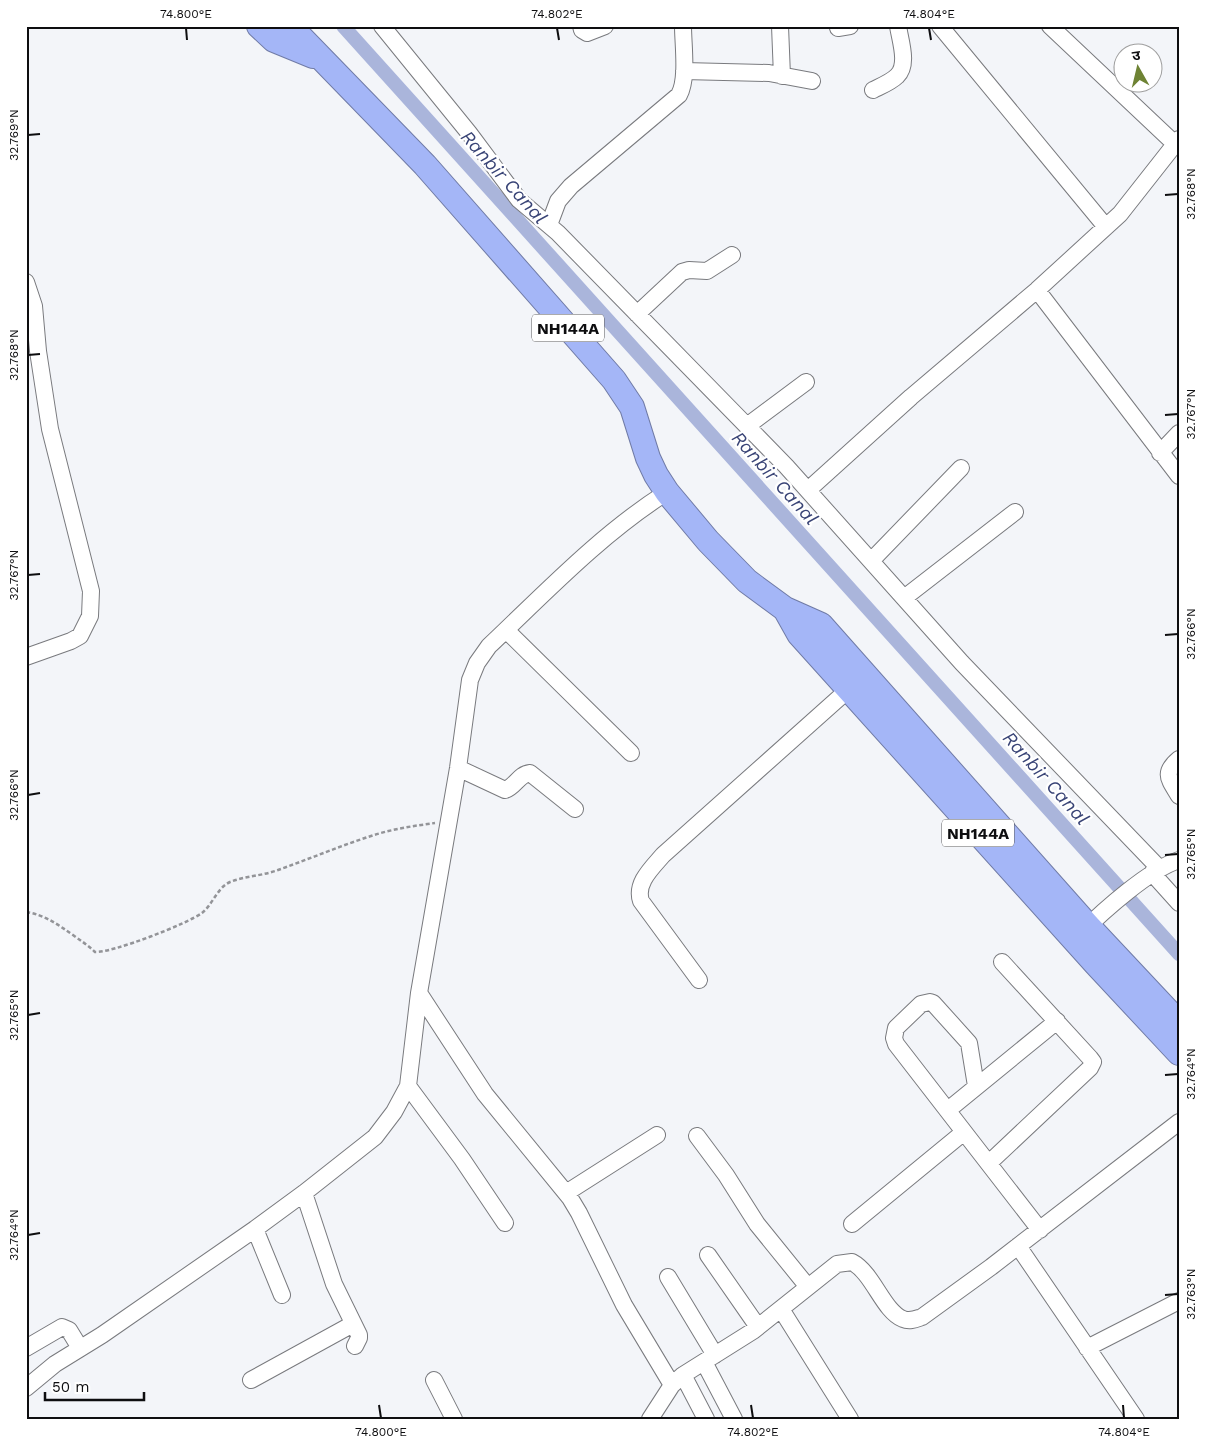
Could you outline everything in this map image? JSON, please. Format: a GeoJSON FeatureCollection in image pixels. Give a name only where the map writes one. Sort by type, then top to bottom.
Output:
{"type":"FeatureCollection","features":[{"type":"Feature","properties":{"kind":"highway","name":"NH144A"},"geometry":{"type":"LineString","coordinates":[[259,26],[274,40],[324,61]]}},
{"type":"Feature","properties":{"kind":"highway","name":"NH144A"},"geometry":{"type":"LineString","coordinates":[[290,26],[425,165],[614,380],[632,407],[648,458],[656,475],[667,492],[708,541],[747,581],[785,609],[821,625],[1082,933],[1178,1052]]}},
{"type":"Feature","properties":{"kind":"highway","name":"NH144A"},"geometry":{"type":"LineString","coordinates":[[785,609],[799,634],[849,690],[1082,933],[1179,1023]]}},
{"type":"Feature","properties":{"kind":"street"},"geometry":{"type":"LineString","coordinates":[[382,26],[469,133],[519,200],[549,226],[637,314],[808,490],[962,662],[1156,871],[1179,903]]}},
{"type":"Feature","properties":{"kind":"street"},"geometry":{"type":"LineString","coordinates":[[581,26],[582,30],[588,33],[605,26]]}},
{"type":"Feature","properties":{"kind":"street"},"geometry":{"type":"LineString","coordinates":[[549,226],[558,202],[570,186],[679,95],[682,90],[684,71],[683,26]]}},
{"type":"Feature","properties":{"kind":"street"},"geometry":{"type":"LineString","coordinates":[[780,26],[782,76]]}},
{"type":"Feature","properties":{"kind":"street"},"geometry":{"type":"LineString","coordinates":[[873,90],[897,76],[903,68],[898,26]]}},
{"type":"Feature","properties":{"kind":"street"},"geometry":{"type":"LineString","coordinates":[[940,26],[1106,227]]}},
{"type":"Feature","properties":{"kind":"street"},"geometry":{"type":"LineString","coordinates":[[808,490],[911,396],[1037,290],[1120,214],[1177,141],[1050,26]]}},
{"type":"Feature","properties":{"kind":"street"},"geometry":{"type":"LineString","coordinates":[[684,71],[764,73],[812,81]]}},
{"type":"Feature","properties":{"kind":"street"},"geometry":{"type":"LineString","coordinates":[[637,314],[682,272],[688,270],[707,272],[732,255]]}},
{"type":"Feature","properties":{"kind":"street"},"geometry":{"type":"LineString","coordinates":[[26,282],[34,306],[38,351],[50,429],[91,590],[90,616],[80,636],[71,642],[26,657]]}},
{"type":"Feature","properties":{"kind":"street"},"geometry":{"type":"LineString","coordinates":[[1037,290],[1179,476]]}},
{"type":"Feature","properties":{"kind":"street"},"geometry":{"type":"LineString","coordinates":[[747,426],[806,382]]}},
{"type":"Feature","properties":{"kind":"street"},"geometry":{"type":"LineString","coordinates":[[1160,453],[1179,433]]}},
{"type":"Feature","properties":{"kind":"street"},"geometry":{"type":"LineString","coordinates":[[871,561],[961,468]]}},
{"type":"Feature","properties":{"kind":"street"},"geometry":{"type":"LineString","coordinates":[[26,1388],[55,1364],[102,1335],[304,1194],[375,1137],[394,1112],[408,1086],[420,993],[458,768],[470,680],[477,663],[489,646],[602,540],[642,508],[667,492]]}},
{"type":"Feature","properties":{"kind":"street"},"geometry":{"type":"LineString","coordinates":[[904,598],[1015,512]]}},
{"type":"Feature","properties":{"kind":"street"},"geometry":{"type":"LineString","coordinates":[[506,630],[631,753]]}},
{"type":"Feature","properties":{"kind":"street"},"geometry":{"type":"LineString","coordinates":[[699,980],[641,901],[640,887],[646,874],[673,846],[849,690]]}},
{"type":"Feature","properties":{"kind":"street"},"geometry":{"type":"LineString","coordinates":[[1179,759],[1169,769],[1168,773],[1179,796]]}},
{"type":"Feature","properties":{"kind":"street"},"geometry":{"type":"LineString","coordinates":[[458,768],[505,790],[511,788],[524,774],[530,773],[575,809]]}},
{"type":"Feature","properties":{"kind":"street"},"geometry":{"type":"LineString","coordinates":[[1082,933],[1111,906],[1156,871],[1179,860]]}},
{"type":"Feature","properties":{"kind":"street"},"geometry":{"type":"LineString","coordinates":[[989,1164],[1092,1065],[1090,1058],[1002,962]]}},
{"type":"Feature","properties":{"kind":"street"},"geometry":{"type":"LineString","coordinates":[[420,993],[485,1094],[566,1193],[579,1213],[624,1305],[706,1419]]}},
{"type":"Feature","properties":{"kind":"street"},"geometry":{"type":"LineString","coordinates":[[976,1086],[969,1043],[933,1003],[921,1004],[896,1028],[894,1038],[896,1044],[1040,1230]]}},
{"type":"Feature","properties":{"kind":"street"},"geometry":{"type":"LineString","coordinates":[[948,1110],[1057,1022]]}},
{"type":"Feature","properties":{"kind":"street"},"geometry":{"type":"LineString","coordinates":[[408,1086],[505,1223]]}},
{"type":"Feature","properties":{"kind":"street"},"geometry":{"type":"LineString","coordinates":[[650,1419],[678,1380],[758,1328],[837,1264],[852,1262],[862,1268],[901,1319],[913,1320],[922,1317],[1040,1230],[1179,1122]]}},
{"type":"Feature","properties":{"kind":"street"},"geometry":{"type":"LineString","coordinates":[[852,1224],[964,1132]]}},
{"type":"Feature","properties":{"kind":"street"},"geometry":{"type":"LineString","coordinates":[[566,1193],[656,1135]]}},
{"type":"Feature","properties":{"kind":"street"},"geometry":{"type":"LineString","coordinates":[[697,1136],[726,1175],[757,1224],[808,1287]]}},
{"type":"Feature","properties":{"kind":"street"},"geometry":{"type":"LineString","coordinates":[[304,1194],[334,1284],[359,1337],[355,1346]]}},
{"type":"Feature","properties":{"kind":"street"},"geometry":{"type":"LineString","coordinates":[[255,1229],[282,1295]]}},
{"type":"Feature","properties":{"kind":"street"},"geometry":{"type":"LineString","coordinates":[[1018,1246],[1136,1419]]}},
{"type":"Feature","properties":{"kind":"street"},"geometry":{"type":"LineString","coordinates":[[708,1255],[758,1328]]}},
{"type":"Feature","properties":{"kind":"street"},"geometry":{"type":"LineString","coordinates":[[668,1277],[710,1358],[734,1419]]}},
{"type":"Feature","properties":{"kind":"street"},"geometry":{"type":"LineString","coordinates":[[1088,1348],[1179,1301]]}},
{"type":"Feature","properties":{"kind":"street"},"geometry":{"type":"LineString","coordinates":[[781,1309],[850,1419]]}},
{"type":"Feature","properties":{"kind":"street"},"geometry":{"type":"LineString","coordinates":[[251,1380],[353,1324]]}},
{"type":"Feature","properties":{"kind":"street"},"geometry":{"type":"LineString","coordinates":[[26,1348],[59,1328],[64,1327],[69,1330],[80,1348]]}},
{"type":"Feature","properties":{"kind":"street"},"geometry":{"type":"LineString","coordinates":[[434,1380],[454,1419]]}},
{"type":"Feature","properties":{"kind":"path"},"geometry":{"type":"LineString","coordinates":[[26,912],[53,920],[86,943],[95,952],[104,953],[154,935],[198,915],[223,886],[237,880],[275,871],[371,836],[403,827],[448,821]]}},
{"type":"Feature","properties":{"kind":"waterway","name":"Ranbir Canal"},"geometry":{"type":"LineString","coordinates":[[343,26],[1179,954]]}}]}
